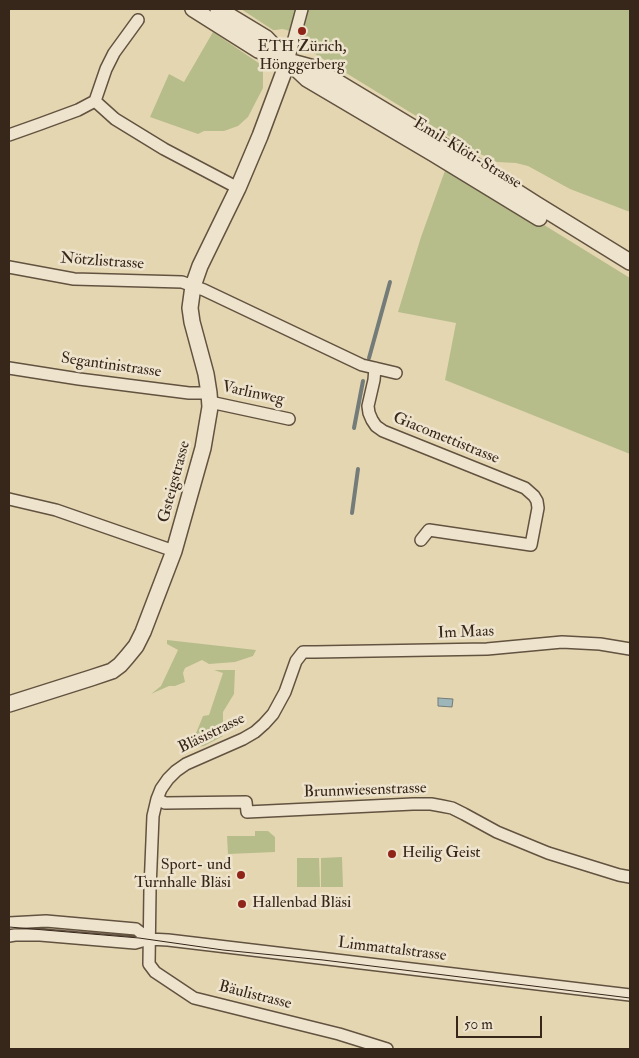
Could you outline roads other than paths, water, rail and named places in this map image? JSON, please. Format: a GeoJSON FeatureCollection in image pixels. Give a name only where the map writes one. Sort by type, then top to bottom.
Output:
{"type":"FeatureCollection","features":[{"type":"Feature","properties":{"kind":"street","name":"Emil-Klöti-Strasse"},"geometry":{"type":"LineString","coordinates":[[192,9],[258,50],[314,68],[456,153],[630,262]]}},
{"type":"Feature","properties":{"kind":"street","name":"Emil-Klöti-Strasse"},"geometry":{"type":"LineString","coordinates":[[218,9],[266,38],[308,79],[630,274]]}},
{"type":"Feature","properties":{"kind":"street"},"geometry":{"type":"LineString","coordinates":[[288,61],[302,9]]}},
{"type":"Feature","properties":{"kind":"street"},"geometry":{"type":"LineString","coordinates":[[9,134],[78,110],[96,101],[106,69],[114,53],[138,20]]}},
{"type":"Feature","properties":{"kind":"street","name":"Gsteigstrasse"},"geometry":{"type":"LineString","coordinates":[[9,704],[112,671],[120,665],[136,646],[142,634],[174,551],[203,448],[210,408],[210,397],[190,308],[193,286],[200,266],[238,188],[270,112],[288,61]]}},
{"type":"Feature","properties":{"kind":"street"},"geometry":{"type":"LineString","coordinates":[[96,101],[115,118],[164,148],[238,188]]}},
{"type":"Feature","properties":{"kind":"street","name":"Nötzlistrasse"},"geometry":{"type":"LineString","coordinates":[[9,267],[74,279],[182,282],[193,286]]}},
{"type":"Feature","properties":{"kind":"street"},"geometry":{"type":"LineString","coordinates":[[193,286],[362,365],[396,373]]}},
{"type":"Feature","properties":{"kind":"street","name":"Segantinistrasse"},"geometry":{"type":"LineString","coordinates":[[9,368],[210,397]]}},
{"type":"Feature","properties":{"kind":"street","name":"Giacomettistrasse"},"geometry":{"type":"LineString","coordinates":[[375,368],[368,406],[369,413],[376,426],[383,432],[525,488],[534,496],[538,508],[531,545],[429,530],[421,540]]}},
{"type":"Feature","properties":{"kind":"street","name":"Varlinweg"},"geometry":{"type":"LineString","coordinates":[[210,397],[289,419]]}},
{"type":"Feature","properties":{"kind":"street"},"geometry":{"type":"LineString","coordinates":[[9,498],[56,510],[174,551]]}},
{"type":"Feature","properties":{"kind":"street","name":"Im Maas"},"geometry":{"type":"LineString","coordinates":[[303,652],[487,649],[562,642],[600,644],[630,650]]}},
{"type":"Feature","properties":{"kind":"street","name":"Bläsistrasse"},"geometry":{"type":"LineString","coordinates":[[149,939],[153,816],[161,789],[176,771],[195,759],[256,732],[273,714],[285,692],[296,661],[303,652]]}},
{"type":"Feature","properties":{"kind":"street","name":"Brunnwiesenstrasse"},"geometry":{"type":"LineString","coordinates":[[157,799],[165,803],[246,802],[247,812],[431,804],[452,808],[497,832],[548,853],[630,877]]}},
{"type":"Feature","properties":{"kind":"street","name":"Limmattalstrasse"},"geometry":{"type":"LineString","coordinates":[[149,939],[136,929],[46,921],[13,923],[12,936],[40,935],[135,943],[149,939],[186,942],[630,995]]}},
{"type":"Feature","properties":{"kind":"street","name":"Bäulistrasse"},"geometry":{"type":"LineString","coordinates":[[149,939],[149,964],[155,972],[194,998],[331,1032],[387,1049]]}},
{"type":"Feature","properties":{"kind":"water"},"geometry":{"type":"Polygon","coordinates":[[[438,698],[453,699],[452,707],[438,706],[438,698]]]}},
{"type":"Feature","properties":{"kind":"waterway"},"geometry":{"type":"LineString","coordinates":[[369,358],[390,282]]}},
{"type":"Feature","properties":{"kind":"waterway"},"geometry":{"type":"LineString","coordinates":[[354,428],[363,381]]}},
{"type":"Feature","properties":{"kind":"waterway"},"geometry":{"type":"LineString","coordinates":[[352,513],[358,469]]}},
{"type":"Feature","properties":{"kind":"tram line"},"geometry":{"type":"LineString","coordinates":[[9,927],[139,938],[223,950],[323,960],[630,998]]}},
{"type":"Feature","properties":{"kind":"place","name":"ETH Zürich, Hönggerberg"},"geometry":{"type":"Point","coordinates":[302,31]}},
{"type":"Feature","properties":{"kind":"place","name":"Heilig Geist"},"geometry":{"type":"Point","coordinates":[392,854]}},
{"type":"Feature","properties":{"kind":"place","name":"Sport- und Turnhalle Bläsi"},"geometry":{"type":"Point","coordinates":[241,875]}},
{"type":"Feature","properties":{"kind":"place","name":"Hallenbad Bläsi"},"geometry":{"type":"Point","coordinates":[242,904]}}]}
